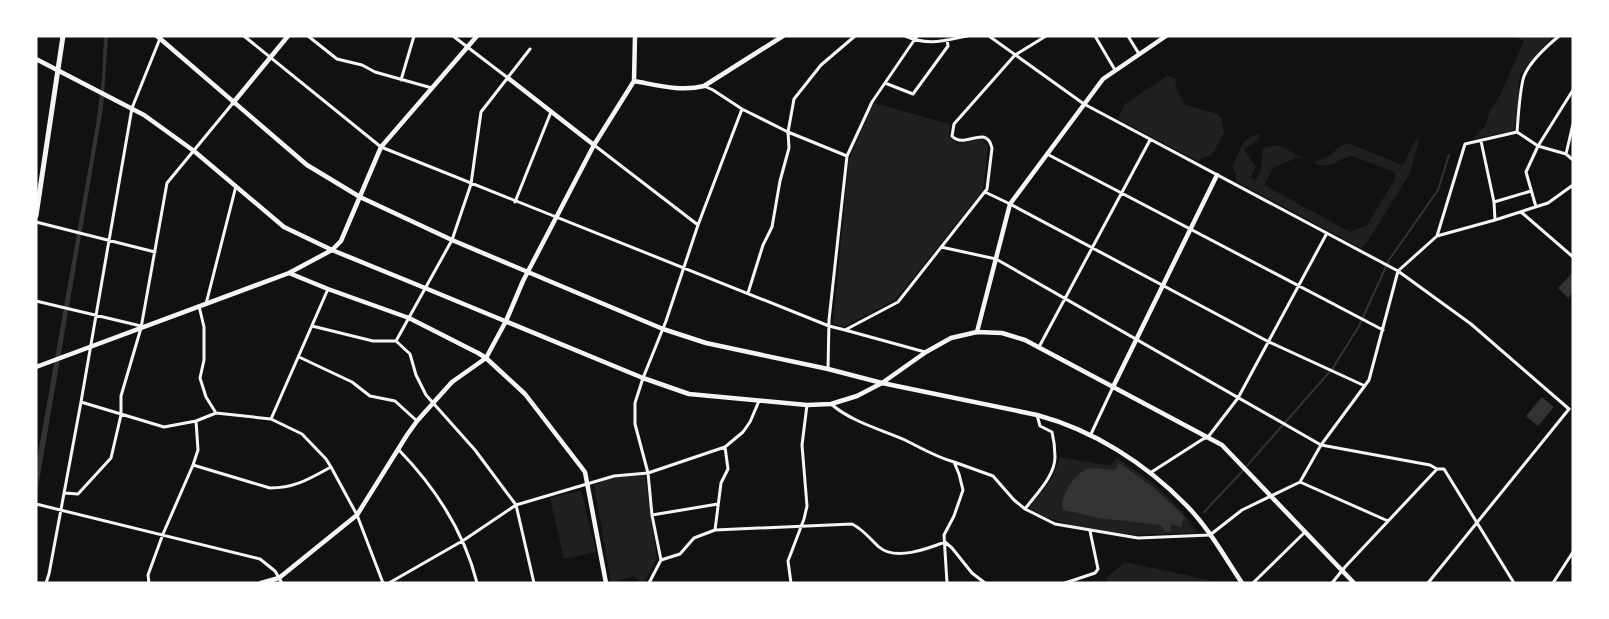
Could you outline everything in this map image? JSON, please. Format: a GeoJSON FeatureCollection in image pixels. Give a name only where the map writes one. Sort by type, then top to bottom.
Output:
{"type":"FeatureCollection","features":[{"type":"Feature","properties":{"kind":"main road"},"geometry":{"type":"LineString","coordinates":[[36,215],[63,36]]}},
{"type":"Feature","properties":{"kind":"street"},"geometry":{"type":"LineString","coordinates":[[244,36],[382,148],[829,326],[926,352]]}},
{"type":"Feature","properties":{"kind":"street"},"geometry":{"type":"LineString","coordinates":[[65,493],[78,494],[111,458],[121,415],[121,396],[141,327],[167,183],[288,36]]}},
{"type":"Feature","properties":{"kind":"street"},"geometry":{"type":"LineString","coordinates":[[308,36],[337,59],[362,65],[375,72],[432,88]]}},
{"type":"Feature","properties":{"kind":"street"},"geometry":{"type":"LineString","coordinates":[[401,80],[414,36]]}},
{"type":"Feature","properties":{"kind":"street"},"geometry":{"type":"LineString","coordinates":[[453,36],[698,225]]}},
{"type":"Feature","properties":{"kind":"street"},"geometry":{"type":"LineString","coordinates":[[36,367],[290,273],[332,250],[341,241],[382,148],[477,36]]}},
{"type":"Feature","properties":{"kind":"street"},"geometry":{"type":"LineString","coordinates":[[261,583],[281,580],[357,515],[417,421],[452,382],[486,358],[594,144],[634,81],[636,36]]}},
{"type":"Feature","properties":{"kind":"street"},"geometry":{"type":"LineString","coordinates":[[634,81],[694,89],[704,86],[783,36]]}},
{"type":"Feature","properties":{"kind":"street"},"geometry":{"type":"LineString","coordinates":[[748,293],[763,245],[772,227],[780,181],[789,148],[788,132],[794,100],[821,65],[855,36]]}},
{"type":"Feature","properties":{"kind":"street"},"geometry":{"type":"LineString","coordinates":[[905,36],[932,43],[967,36]]}},
{"type":"Feature","properties":{"kind":"street"},"geometry":{"type":"LineString","coordinates":[[828,369],[829,326],[846,156],[872,102],[918,36]]}},
{"type":"Feature","properties":{"kind":"street"},"geometry":{"type":"LineString","coordinates":[[989,36],[1084,104],[1398,271],[1471,324],[1569,409]]}},
{"type":"Feature","properties":{"kind":"street"},"geometry":{"type":"LineString","coordinates":[[846,330],[898,302],[985,192],[987,189],[991,143],[988,139],[981,136],[963,141],[957,140],[952,136],[954,124],[1015,55],[1046,36]]}},
{"type":"Feature","properties":{"kind":"street"},"geometry":{"type":"LineString","coordinates":[[1094,36],[1115,70]]}},
{"type":"Feature","properties":{"kind":"street"},"geometry":{"type":"LineString","coordinates":[[1128,36],[1139,54]]}},
{"type":"Feature","properties":{"kind":"street"},"geometry":{"type":"LineString","coordinates":[[977,332],[1010,204],[1103,79],[1166,36]]}},
{"type":"Feature","properties":{"kind":"street"},"geometry":{"type":"LineString","coordinates":[[1517,132],[1524,75],[1536,59],[1559,36]]}},
{"type":"Feature","properties":{"kind":"street"},"geometry":{"type":"LineString","coordinates":[[46,583],[62,510],[132,108],[160,37],[307,165],[360,197],[452,240],[663,329],[706,343],[828,369],[882,383],[1036,415],[1056,420],[1091,434],[1150,472],[1187,506],[1210,535],[1242,583]]}},
{"type":"Feature","properties":{"kind":"street"},"geometry":{"type":"LineString","coordinates":[[885,83],[913,94],[948,46],[947,40]]}},
{"type":"Feature","properties":{"kind":"street"},"geometry":{"type":"LineString","coordinates":[[396,341],[452,240],[471,184],[481,112],[530,49]]}},
{"type":"Feature","properties":{"kind":"street"},"geometry":{"type":"LineString","coordinates":[[36,58],[144,115],[194,151],[284,227],[332,250],[643,378],[689,394],[807,405],[831,404],[857,396],[882,383],[926,352],[951,338],[977,332],[1002,333],[1025,340],[1222,445],[1304,533],[1354,583]]}},
{"type":"Feature","properties":{"kind":"street"},"geometry":{"type":"LineString","coordinates":[[704,86],[742,110],[788,132],[846,156]]}},
{"type":"Feature","properties":{"kind":"street"},"geometry":{"type":"LineString","coordinates":[[1536,207],[1526,172],[1538,146],[1573,90]]}},
{"type":"Feature","properties":{"kind":"street"},"geometry":{"type":"LineString","coordinates":[[649,583],[661,560],[652,515],[648,473],[635,424],[635,403],[663,329],[698,225],[742,110]]}},
{"type":"Feature","properties":{"kind":"street"},"geometry":{"type":"LineString","coordinates":[[515,202],[551,112]]}},
{"type":"Feature","properties":{"kind":"street"},"geometry":{"type":"LineString","coordinates":[[1566,154],[1573,124]]}},
{"type":"Feature","properties":{"kind":"street"},"geometry":{"type":"LineString","coordinates":[[1437,236],[1466,144],[1517,132],[1538,146],[1566,154],[1573,160]]}},
{"type":"Feature","properties":{"kind":"street"},"geometry":{"type":"LineString","coordinates":[[1039,347],[1150,140]]}},
{"type":"Feature","properties":{"kind":"street"},"geometry":{"type":"LineString","coordinates":[[1481,141],[1494,202],[1495,220]]}},
{"type":"Feature","properties":{"kind":"street"},"geometry":{"type":"LineString","coordinates":[[1047,154],[1383,330]]}},
{"type":"Feature","properties":{"kind":"street"},"geometry":{"type":"LineString","coordinates":[[1091,434],[1217,174]]}},
{"type":"Feature","properties":{"kind":"street"},"geometry":{"type":"LineString","coordinates":[[831,404],[842,413],[905,440],[936,457],[993,476],[1014,500],[1025,509],[1055,524],[1138,538],[1210,535],[1242,510],[1300,482],[1321,445],[1369,380],[1398,271],[1437,236],[1548,203],[1573,185]]}},
{"type":"Feature","properties":{"kind":"street"},"geometry":{"type":"LineString","coordinates":[[206,304],[236,186]]}},
{"type":"Feature","properties":{"kind":"street"},"geometry":{"type":"LineString","coordinates":[[1494,202],[1532,191]]}},
{"type":"Feature","properties":{"kind":"street"},"geometry":{"type":"LineString","coordinates":[[985,192],[1270,342],[1364,386]]}},
{"type":"Feature","properties":{"kind":"street"},"geometry":{"type":"LineString","coordinates":[[1520,212],[1573,257]]}},
{"type":"Feature","properties":{"kind":"street"},"geometry":{"type":"LineString","coordinates":[[36,222],[155,252]]}},
{"type":"Feature","properties":{"kind":"street"},"geometry":{"type":"LineString","coordinates":[[1150,472],[1208,437],[1238,398],[1270,342],[1327,233]]}},
{"type":"Feature","properties":{"kind":"street"},"geometry":{"type":"LineString","coordinates":[[941,247],[996,259],[1321,445],[1444,469],[1514,583]]}},
{"type":"Feature","properties":{"kind":"street"},"geometry":{"type":"LineString","coordinates":[[290,273],[328,289],[409,318],[486,358],[525,394],[585,472],[606,583]]}},
{"type":"Feature","properties":{"kind":"street"},"geometry":{"type":"LineString","coordinates":[[271,419],[328,289]]}},
{"type":"Feature","properties":{"kind":"street"},"geometry":{"type":"LineString","coordinates":[[36,301],[95,314],[141,327]]}},
{"type":"Feature","properties":{"kind":"street"},"geometry":{"type":"LineString","coordinates":[[199,306],[204,327],[204,360],[200,378],[206,397],[216,413]]}},
{"type":"Feature","properties":{"kind":"street"},"geometry":{"type":"LineString","coordinates":[[312,326],[373,341],[396,341],[410,354],[416,375],[433,404],[475,450],[516,505],[534,583]]}},
{"type":"Feature","properties":{"kind":"street"},"geometry":{"type":"LineString","coordinates":[[299,356],[352,382],[370,396],[395,401],[417,421]]}},
{"type":"Feature","properties":{"kind":"street"},"geometry":{"type":"LineString","coordinates":[[389,583],[464,540],[516,505],[614,476],[648,473],[725,447],[743,432],[750,422],[759,401]]}},
{"type":"Feature","properties":{"kind":"street"},"geometry":{"type":"LineString","coordinates":[[81,402],[164,427],[196,420],[216,413],[271,419],[302,434],[323,454],[357,515],[383,583]]}},
{"type":"Feature","properties":{"kind":"street"},"geometry":{"type":"LineString","coordinates":[[790,583],[788,561],[807,506],[802,445],[807,405]]}},
{"type":"Feature","properties":{"kind":"street"},"geometry":{"type":"LineString","coordinates":[[1428,583],[1573,405]]}},
{"type":"Feature","properties":{"kind":"street"},"geometry":{"type":"LineString","coordinates":[[1025,509],[1054,466],[1055,457],[1052,432],[1040,426],[1036,415]]}},
{"type":"Feature","properties":{"kind":"street"},"geometry":{"type":"LineString","coordinates":[[149,583],[148,575],[162,534],[198,450],[196,420]]}},
{"type":"Feature","properties":{"kind":"street"},"geometry":{"type":"LineString","coordinates":[[715,530],[721,483],[728,469],[725,447]]}},
{"type":"Feature","properties":{"kind":"street"},"geometry":{"type":"LineString","coordinates":[[398,449],[435,492],[464,540],[477,583]]}},
{"type":"Feature","properties":{"kind":"street"},"geometry":{"type":"LineString","coordinates":[[947,583],[944,535],[954,516],[963,490],[954,462]]}},
{"type":"Feature","properties":{"kind":"street"},"geometry":{"type":"LineString","coordinates":[[193,465],[270,488],[296,485],[331,468]]}},
{"type":"Feature","properties":{"kind":"street"},"geometry":{"type":"LineString","coordinates":[[1332,583],[1437,469]]}},
{"type":"Feature","properties":{"kind":"street"},"geometry":{"type":"LineString","coordinates":[[1300,482],[1388,521]]}},
{"type":"Feature","properties":{"kind":"street"},"geometry":{"type":"LineString","coordinates":[[36,504],[260,558],[275,571],[281,580]]}},
{"type":"Feature","properties":{"kind":"street"},"geometry":{"type":"LineString","coordinates":[[652,515],[719,504]]}},
{"type":"Feature","properties":{"kind":"street"},"geometry":{"type":"LineString","coordinates":[[661,560],[680,554],[694,538],[715,530],[852,524],[858,526],[884,551],[890,554],[924,549],[945,542]]}},
{"type":"Feature","properties":{"kind":"street"},"geometry":{"type":"LineString","coordinates":[[1065,583],[1095,573],[1098,568],[1090,531]]}},
{"type":"Feature","properties":{"kind":"street"},"geometry":{"type":"LineString","coordinates":[[1253,583],[1304,533]]}},
{"type":"Feature","properties":{"kind":"street"},"geometry":{"type":"LineString","coordinates":[[945,542],[972,573],[985,583]]}},
{"type":"Feature","properties":{"kind":"street"},"geometry":{"type":"LineString","coordinates":[[1554,583],[1573,552]]}},
{"type":"Feature","properties":{"kind":"shaded area"},"geometry":{"type":"Polygon","coordinates":[[[104,36],[108,36],[103,108],[36,499],[36,466],[96,125],[102,79],[104,36]]]}},
{"type":"Feature","properties":{"kind":"shaded area"},"geometry":{"type":"Polygon","coordinates":[[[1513,36],[1553,36],[1520,75],[1515,128],[1512,131],[1473,139],[1486,125],[1489,113],[1500,95],[1524,41],[1513,36]]]}},
{"type":"Feature","properties":{"kind":"shaded area"},"geometry":{"type":"Polygon","coordinates":[[[1167,76],[1177,79],[1175,86],[1185,105],[1215,113],[1221,118],[1224,133],[1211,156],[1203,157],[1198,161],[1118,119],[1125,104],[1167,76]]]}},
{"type":"Feature","properties":{"kind":"shaded area"},"geometry":{"type":"Polygon","coordinates":[[[874,103],[950,124],[949,136],[957,144],[981,139],[988,145],[983,190],[896,299],[843,327],[833,323],[849,159],[874,103]]]}},
{"type":"Feature","properties":{"kind":"shaded area"},"geometry":{"type":"Polygon","coordinates":[[[1257,134],[1260,136],[1257,141],[1244,149],[1256,167],[1250,178],[1256,180],[1261,169],[1263,148],[1278,145],[1305,159],[1296,158],[1273,168],[1264,185],[1350,232],[1367,225],[1395,179],[1395,172],[1352,156],[1327,165],[1316,164],[1314,161],[1329,156],[1339,147],[1348,143],[1402,165],[1415,140],[1419,141],[1410,173],[1366,244],[1361,248],[1236,181],[1236,172],[1232,167],[1244,141],[1257,134]]]}},
{"type":"Feature","properties":{"kind":"shaded area"},"geometry":{"type":"Polygon","coordinates":[[[1573,272],[1573,292],[1568,298],[1558,288],[1573,272]]]}},
{"type":"Feature","properties":{"kind":"shaded area"},"geometry":{"type":"Polygon","coordinates":[[[1542,397],[1554,407],[1538,426],[1526,416],[1542,397]]]}},
{"type":"Feature","properties":{"kind":"shaded area"},"geometry":{"type":"Polygon","coordinates":[[[1060,457],[1105,465],[1111,465],[1117,458],[1154,484],[1182,512],[1198,533],[1136,535],[1079,527],[1045,517],[1029,508],[1053,477],[1060,457]]]}},
{"type":"Feature","properties":{"kind":"shaded area"},"geometry":{"type":"Polygon","coordinates":[[[1119,463],[1153,487],[1184,516],[1181,527],[1171,524],[1170,532],[1165,532],[1161,525],[1099,518],[1064,510],[1063,500],[1065,493],[1078,475],[1090,468],[1115,470],[1119,463]]]}},
{"type":"Feature","properties":{"kind":"shaded area"},"geometry":{"type":"Polygon","coordinates":[[[645,475],[657,558],[644,583],[633,576],[611,582],[594,485],[611,478],[645,475]]]}},
{"type":"Feature","properties":{"kind":"shaded area"},"geometry":{"type":"Polygon","coordinates":[[[581,491],[596,552],[564,559],[550,498],[581,491]]]}},
{"type":"Feature","properties":{"kind":"shaded area"},"geometry":{"type":"Polygon","coordinates":[[[1125,562],[1209,580],[1211,583],[1106,583],[1107,577],[1125,562]]]}},
{"type":"Feature","properties":{"kind":"waterway"},"geometry":{"type":"LineString","coordinates":[[1204,512],[1333,368],[1359,326],[1389,260],[1438,190],[1449,155]]}}]}
